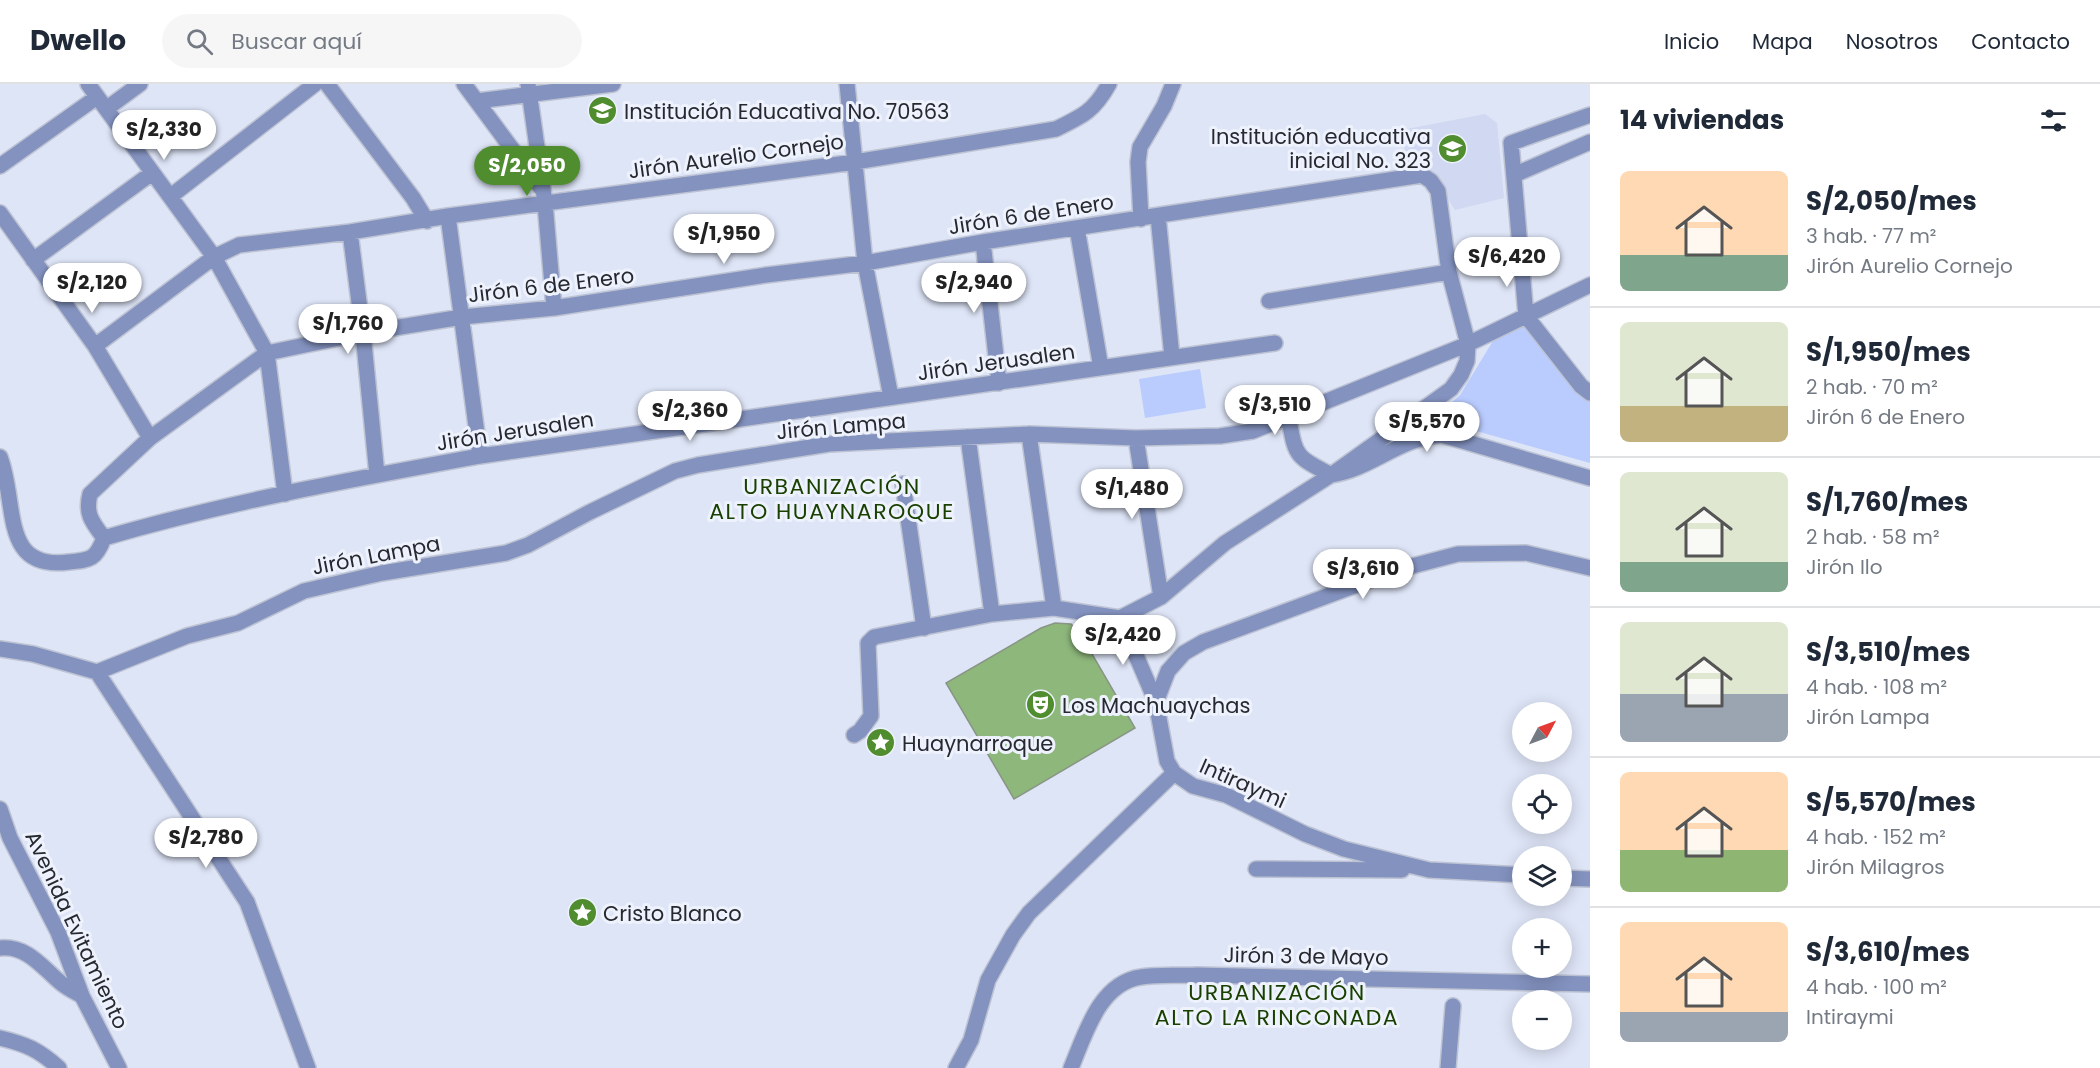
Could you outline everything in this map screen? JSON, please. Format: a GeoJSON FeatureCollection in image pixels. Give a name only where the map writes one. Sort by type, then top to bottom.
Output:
{"type":"FeatureCollection","features":[{"type":"Feature","properties":{"kind":"street"},"geometry":{"type":"LineString","coordinates":[[87,84],[214,257],[267,353],[285,495]]}},
{"type":"Feature","properties":{"kind":"street"},"geometry":{"type":"LineString","coordinates":[[0,166],[102,103],[140,84]]}},
{"type":"Feature","properties":{"kind":"street"},"geometry":{"type":"LineString","coordinates":[[171,196],[315,84]]}},
{"type":"Feature","properties":{"kind":"street"},"geometry":{"type":"LineString","coordinates":[[327,84],[413,198],[427,221]]}},
{"type":"Feature","properties":{"kind":"street"},"geometry":{"type":"LineString","coordinates":[[464,84],[544,197]]}},
{"type":"Feature","properties":{"kind":"street"},"geometry":{"type":"LineString","coordinates":[[477,101],[529,90],[613,84]]}},
{"type":"Feature","properties":{"kind":"street"},"geometry":{"type":"LineString","coordinates":[[846,84],[866,263],[891,397]]}},
{"type":"Feature","properties":{"kind":"street","name":"Jirón Aurelio Cornejo"},"geometry":{"type":"LineString","coordinates":[[95,346],[214,257],[239,245],[427,221],[544,197],[855,162],[1056,129],[1083,116],[1101,99],[1109,84]]}},
{"type":"Feature","properties":{"kind":"street"},"geometry":{"type":"LineString","coordinates":[[1141,219],[1138,162],[1140,147],[1164,106],[1173,84]]}},
{"type":"Feature","properties":{"kind":"street"},"geometry":{"type":"LineString","coordinates":[[529,90],[544,197],[554,308]]}},
{"type":"Feature","properties":{"kind":"street"},"geometry":{"type":"LineString","coordinates":[[1590,115],[1510,143],[1526,316],[1581,386],[1590,393]]}},
{"type":"Feature","properties":{"kind":"street"},"geometry":{"type":"LineString","coordinates":[[1514,175],[1590,142]]}},
{"type":"Feature","properties":{"kind":"street"},"geometry":{"type":"LineString","coordinates":[[33,260],[152,172]]}},
{"type":"Feature","properties":{"kind":"street","name":"Jirón 6 de Enero"},"geometry":{"type":"LineString","coordinates":[[104,538],[88,515],[87,505],[90,494],[150,438],[267,353],[363,333],[462,317],[554,308],[766,275],[866,263],[983,242],[1422,175],[1431,181],[1438,191],[1449,272]]}},
{"type":"Feature","properties":{"kind":"street"},"geometry":{"type":"LineString","coordinates":[[0,213],[95,346],[150,438]]}},
{"type":"Feature","properties":{"kind":"street"},"geometry":{"type":"LineString","coordinates":[[448,216],[480,456]]}},
{"type":"Feature","properties":{"kind":"street"},"geometry":{"type":"LineString","coordinates":[[1158,216],[1172,357]]}},
{"type":"Feature","properties":{"kind":"street"},"geometry":{"type":"LineString","coordinates":[[1077,228],[1101,368]]}},
{"type":"Feature","properties":{"kind":"street"},"geometry":{"type":"LineString","coordinates":[[350,232],[377,475]]}},
{"type":"Feature","properties":{"kind":"street"},"geometry":{"type":"LineString","coordinates":[[983,242],[999,383]]}},
{"type":"Feature","properties":{"kind":"street"},"geometry":{"type":"LineString","coordinates":[[854,735],[860,731],[871,716],[868,643],[874,637],[992,614],[1054,608],[1120,618],[1161,597],[1225,543],[1331,475],[1452,389],[1467,361],[1468,344],[1449,272],[1269,301]]}},
{"type":"Feature","properties":{"kind":"street","name":"Jirón Lampa"},"geometry":{"type":"LineString","coordinates":[[97,672],[187,636],[238,622],[304,591],[382,573],[506,554],[683,469],[829,444],[1029,434],[1136,438],[1253,431],[1468,344],[1590,285]]}},
{"type":"Feature","properties":{"kind":"street","name":"Jirón Jerusalen"},"geometry":{"type":"LineString","coordinates":[[104,538],[169,519],[377,475],[480,456],[1275,342]]}},
{"type":"Feature","properties":{"kind":"street"},"geometry":{"type":"LineString","coordinates":[[1288,415],[1295,450],[1305,462],[1331,475],[1354,470],[1405,443],[1426,436],[1442,435],[1590,478]]}},
{"type":"Feature","properties":{"kind":"street"},"geometry":{"type":"LineString","coordinates":[[1029,434],[1054,608]]}},
{"type":"Feature","properties":{"kind":"street"},"geometry":{"type":"LineString","coordinates":[[968,437],[992,614]]}},
{"type":"Feature","properties":{"kind":"street"},"geometry":{"type":"LineString","coordinates":[[1136,438],[1161,597]]}},
{"type":"Feature","properties":{"kind":"street"},"geometry":{"type":"LineString","coordinates":[[0,457],[10,530],[16,545],[26,557],[40,563],[86,561],[99,551],[104,538]]}},
{"type":"Feature","properties":{"kind":"street"},"geometry":{"type":"LineString","coordinates":[[903,484],[924,628]]}},
{"type":"Feature","properties":{"kind":"street"},"geometry":{"type":"LineString","coordinates":[[1156,702],[1168,671],[1184,653],[1203,642],[1397,570],[1458,554],[1526,553],[1590,568]]}},
{"type":"Feature","properties":{"kind":"street","name":"Intiraymi"},"geometry":{"type":"LineString","coordinates":[[1120,618],[1156,702],[1167,761],[1174,773],[1193,786],[1226,795],[1305,834],[1344,849],[1429,870],[1512,874]]}},
{"type":"Feature","properties":{"kind":"street"},"geometry":{"type":"LineString","coordinates":[[0,649],[33,654],[97,672],[247,902],[308,1068]]}},
{"type":"Feature","properties":{"kind":"street"},"geometry":{"type":"LineString","coordinates":[[956,1068],[970,1040],[988,980],[1013,935],[1029,913],[1174,773]]}},
{"type":"Feature","properties":{"kind":"street","name":"Avenida Evitamiento"},"geometry":{"type":"LineString","coordinates":[[0,809],[10,838],[58,932],[82,996],[119,1068]]}},
{"type":"Feature","properties":{"kind":"street"},"geometry":{"type":"LineString","coordinates":[[1256,869],[1429,870]]}},
{"type":"Feature","properties":{"kind":"street"},"geometry":{"type":"LineString","coordinates":[[1572,878],[1590,879]]}},
{"type":"Feature","properties":{"kind":"street"},"geometry":{"type":"LineString","coordinates":[[0,948],[8,947],[35,959],[62,984],[82,996]]}},
{"type":"Feature","properties":{"kind":"street","name":"Jirón 3 de Mayo"},"geometry":{"type":"LineString","coordinates":[[1071,1068],[1101,1003],[1118,987],[1139,977],[1197,975],[1590,984]]}},
{"type":"Feature","properties":{"kind":"street"},"geometry":{"type":"LineString","coordinates":[[1448,1068],[1453,1006]]}},
{"type":"Feature","properties":{"kind":"street"},"geometry":{"type":"LineString","coordinates":[[0,1038],[24,1044],[44,1054],[59,1068]]}},
{"type":"Feature","properties":{"kind":"shaded area","name":"Institución educativa inicial No. 323"},"geometry":{"type":"Polygon","coordinates":[[[1485,114],[1497,123],[1504,198],[1455,210],[1433,175],[1418,166],[1408,167],[1401,130],[1485,114]]]}},
{"type":"Feature","properties":{"kind":"shaded area"},"geometry":{"type":"Polygon","coordinates":[[[1518,323],[1528,328],[1590,399],[1590,463],[1455,425],[1433,429],[1433,419],[1460,395],[1496,336],[1518,323]]]}},
{"type":"Feature","properties":{"kind":"shaded area"},"geometry":{"type":"Polygon","coordinates":[[[1200,369],[1206,408],[1145,418],[1139,379],[1200,369]]]}},
{"type":"Feature","properties":{"kind":"building","name":"Los Machuaychas"},"geometry":{"type":"Polygon","coordinates":[[[1055,623],[1071,624],[1081,635],[1135,728],[1014,799],[946,683],[1041,628],[1055,623]]]}},
{"type":"Feature","properties":{"kind":"place","name":"Institución Educativa No. 70563"},"geometry":{"type":"Point","coordinates":[603,111]}},
{"type":"Feature","properties":{"kind":"place","name":"Institución educativa inicial No. 323"},"geometry":{"type":"Point","coordinates":[1452,148]}},
{"type":"Feature","properties":{"kind":"place","name":"Los Machuaychas"},"geometry":{"type":"Point","coordinates":[1041,705]}},
{"type":"Feature","properties":{"kind":"place","name":"Huaynarroque"},"geometry":{"type":"Point","coordinates":[881,743]}},
{"type":"Feature","properties":{"kind":"place","name":"Cristo Blanco"},"geometry":{"type":"Point","coordinates":[582,913]}},
{"type":"Feature","properties":{"kind":"district","name":"URBANIZACIÓN ALTO HUAYNAROQUE"},"geometry":{"type":"Point","coordinates":[832,498]}},
{"type":"Feature","properties":{"kind":"district","name":"URBANIZACIÓN ALTO LA RINCONADA"},"geometry":{"type":"Point","coordinates":[1277,1004]}}]}
